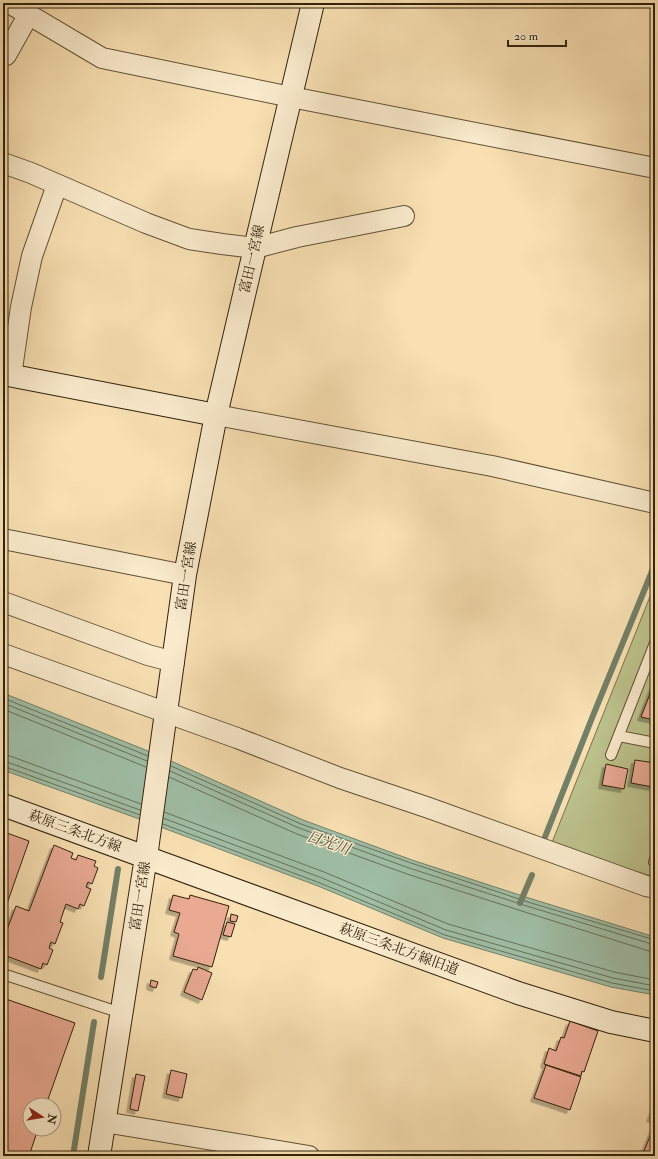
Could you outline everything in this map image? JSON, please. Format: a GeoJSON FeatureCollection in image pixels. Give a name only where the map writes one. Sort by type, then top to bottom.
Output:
{"type":"FeatureCollection","features":[{"type":"Feature","properties":{"kind":"main road","name":"富田一宮線"},"geometry":{"type":"LineString","coordinates":[[99,1156],[147,852],[185,575],[216,415],[313,3]]}},
{"type":"Feature","properties":{"kind":"main road"},"geometry":{"type":"LineString","coordinates":[[7,375],[216,415]]}},
{"type":"Feature","properties":{"kind":"main road","name":"萩原三条北方線"},"geometry":{"type":"LineString","coordinates":[[3,804],[147,852]]}},
{"type":"Feature","properties":{"kind":"main road","name":"萩原三条北方線旧道"},"geometry":{"type":"LineString","coordinates":[[147,852],[518,992],[612,1022],[655,1031]]}},
{"type":"Feature","properties":{"kind":"street"},"geometry":{"type":"LineString","coordinates":[[9,3],[102,58],[291,97],[655,168]]}},
{"type":"Feature","properties":{"kind":"street"},"geometry":{"type":"LineString","coordinates":[[6,55],[29,14]]}},
{"type":"Feature","properties":{"kind":"street"},"geometry":{"type":"LineString","coordinates":[[3,163],[31,173],[146,223],[189,239],[255,248],[296,237],[404,216]]}},
{"type":"Feature","properties":{"kind":"street"},"geometry":{"type":"LineString","coordinates":[[7,375],[32,256],[57,185]]}},
{"type":"Feature","properties":{"kind":"street"},"geometry":{"type":"LineString","coordinates":[[216,415],[492,466],[655,503]]}},
{"type":"Feature","properties":{"kind":"street"},"geometry":{"type":"LineString","coordinates":[[3,539],[185,575]]}},
{"type":"Feature","properties":{"kind":"street"},"geometry":{"type":"LineString","coordinates":[[3,602],[148,655],[174,662]]}},
{"type":"Feature","properties":{"kind":"street"},"geometry":{"type":"LineString","coordinates":[[3,654],[165,720],[237,738],[340,778],[655,888]]}},
{"type":"Feature","properties":{"kind":"street"},"geometry":{"type":"LineString","coordinates":[[104,1122],[309,1156]]}},
{"type":"Feature","properties":{"kind":"lane"},"geometry":{"type":"LineString","coordinates":[[612,755],[655,643]]}},
{"type":"Feature","properties":{"kind":"lane"},"geometry":{"type":"LineString","coordinates":[[619,736],[655,743]]}},
{"type":"Feature","properties":{"kind":"lane"},"geometry":{"type":"LineString","coordinates":[[3,974],[122,1013]]}},
{"type":"Feature","properties":{"kind":"shaded area"},"geometry":{"type":"Polygon","coordinates":[[[655,584],[655,877],[551,845],[655,584]]]}},
{"type":"Feature","properties":{"kind":"water","name":"日光川"},"geometry":{"type":"Polygon","coordinates":[[[3,693],[153,753],[303,820],[412,860],[655,937],[655,995],[611,987],[443,938],[318,886],[3,770],[3,693]]]}},
{"type":"Feature","properties":{"kind":"building"},"geometry":{"type":"Polygon","coordinates":[[[655,681],[655,720],[641,717],[655,681]]]}},
{"type":"Feature","properties":{"kind":"building"},"geometry":{"type":"Polygon","coordinates":[[[635,760],[655,763],[653,787],[631,783],[635,760]]]}},
{"type":"Feature","properties":{"kind":"building"},"geometry":{"type":"Polygon","coordinates":[[[606,764],[628,769],[624,789],[602,785],[606,764]]]}},
{"type":"Feature","properties":{"kind":"building"},"geometry":{"type":"Polygon","coordinates":[[[7,833],[29,841],[3,915],[3,843],[7,833]]]}},
{"type":"Feature","properties":{"kind":"building"},"geometry":{"type":"Polygon","coordinates":[[[54,845],[73,853],[71,858],[76,860],[78,855],[96,861],[94,866],[98,868],[92,884],[88,882],[86,887],[91,889],[84,906],[80,904],[78,909],[66,904],[60,922],[63,923],[55,944],[51,942],[49,948],[53,950],[47,965],[43,963],[41,969],[4,955],[6,949],[3,948],[3,940],[16,906],[29,911],[54,845]]]}},
{"type":"Feature","properties":{"kind":"building"},"geometry":{"type":"Polygon","coordinates":[[[173,895],[189,899],[190,895],[229,906],[212,967],[173,956],[179,934],[174,932],[180,913],[169,910],[173,895]]]}},
{"type":"Feature","properties":{"kind":"building"},"geometry":{"type":"Polygon","coordinates":[[[231,914],[238,916],[236,922],[230,921],[231,914]]]}},
{"type":"Feature","properties":{"kind":"building"},"geometry":{"type":"Polygon","coordinates":[[[227,922],[235,924],[231,937],[223,935],[227,922]]]}},
{"type":"Feature","properties":{"kind":"building"},"geometry":{"type":"Polygon","coordinates":[[[198,967],[212,973],[202,1000],[184,992],[193,969],[197,970],[198,967]]]}},
{"type":"Feature","properties":{"kind":"building"},"geometry":{"type":"Polygon","coordinates":[[[151,980],[158,982],[156,988],[150,986],[151,980]]]}},
{"type":"Feature","properties":{"kind":"building"},"geometry":{"type":"Polygon","coordinates":[[[3,998],[75,1023],[49,1097],[22,1097],[22,1137],[35,1137],[29,1156],[3,1156],[3,998]]]}},
{"type":"Feature","properties":{"kind":"building"},"geometry":{"type":"Polygon","coordinates":[[[570,1021],[598,1031],[584,1072],[582,1071],[581,1076],[544,1064],[549,1048],[556,1051],[561,1037],[564,1038],[570,1021]]]}},
{"type":"Feature","properties":{"kind":"building"},"geometry":{"type":"Polygon","coordinates":[[[546,1065],[581,1077],[570,1110],[534,1098],[546,1065]]]}},
{"type":"Feature","properties":{"kind":"building"},"geometry":{"type":"Polygon","coordinates":[[[171,1070],[187,1074],[182,1098],[166,1094],[171,1070]]]}},
{"type":"Feature","properties":{"kind":"building"},"geometry":{"type":"Polygon","coordinates":[[[136,1074],[145,1076],[138,1111],[130,1109],[136,1074]]]}},
{"type":"Feature","properties":{"kind":"building"},"geometry":{"type":"Polygon","coordinates":[[[655,1105],[655,1120],[650,1118],[655,1105]]]}},
{"type":"Feature","properties":{"kind":"building"},"geometry":{"type":"Polygon","coordinates":[[[655,1124],[655,1156],[642,1156],[655,1124]]]}},
{"type":"Feature","properties":{"kind":"waterway"},"geometry":{"type":"LineString","coordinates":[[545,837],[655,564]]}},
{"type":"Feature","properties":{"kind":"waterway"},"geometry":{"type":"LineString","coordinates":[[101,977],[118,869]]}},
{"type":"Feature","properties":{"kind":"waterway"},"geometry":{"type":"LineString","coordinates":[[520,903],[532,875]]}},
{"type":"Feature","properties":{"kind":"waterway"},"geometry":{"type":"LineString","coordinates":[[73,1156],[94,1022]]}}]}
